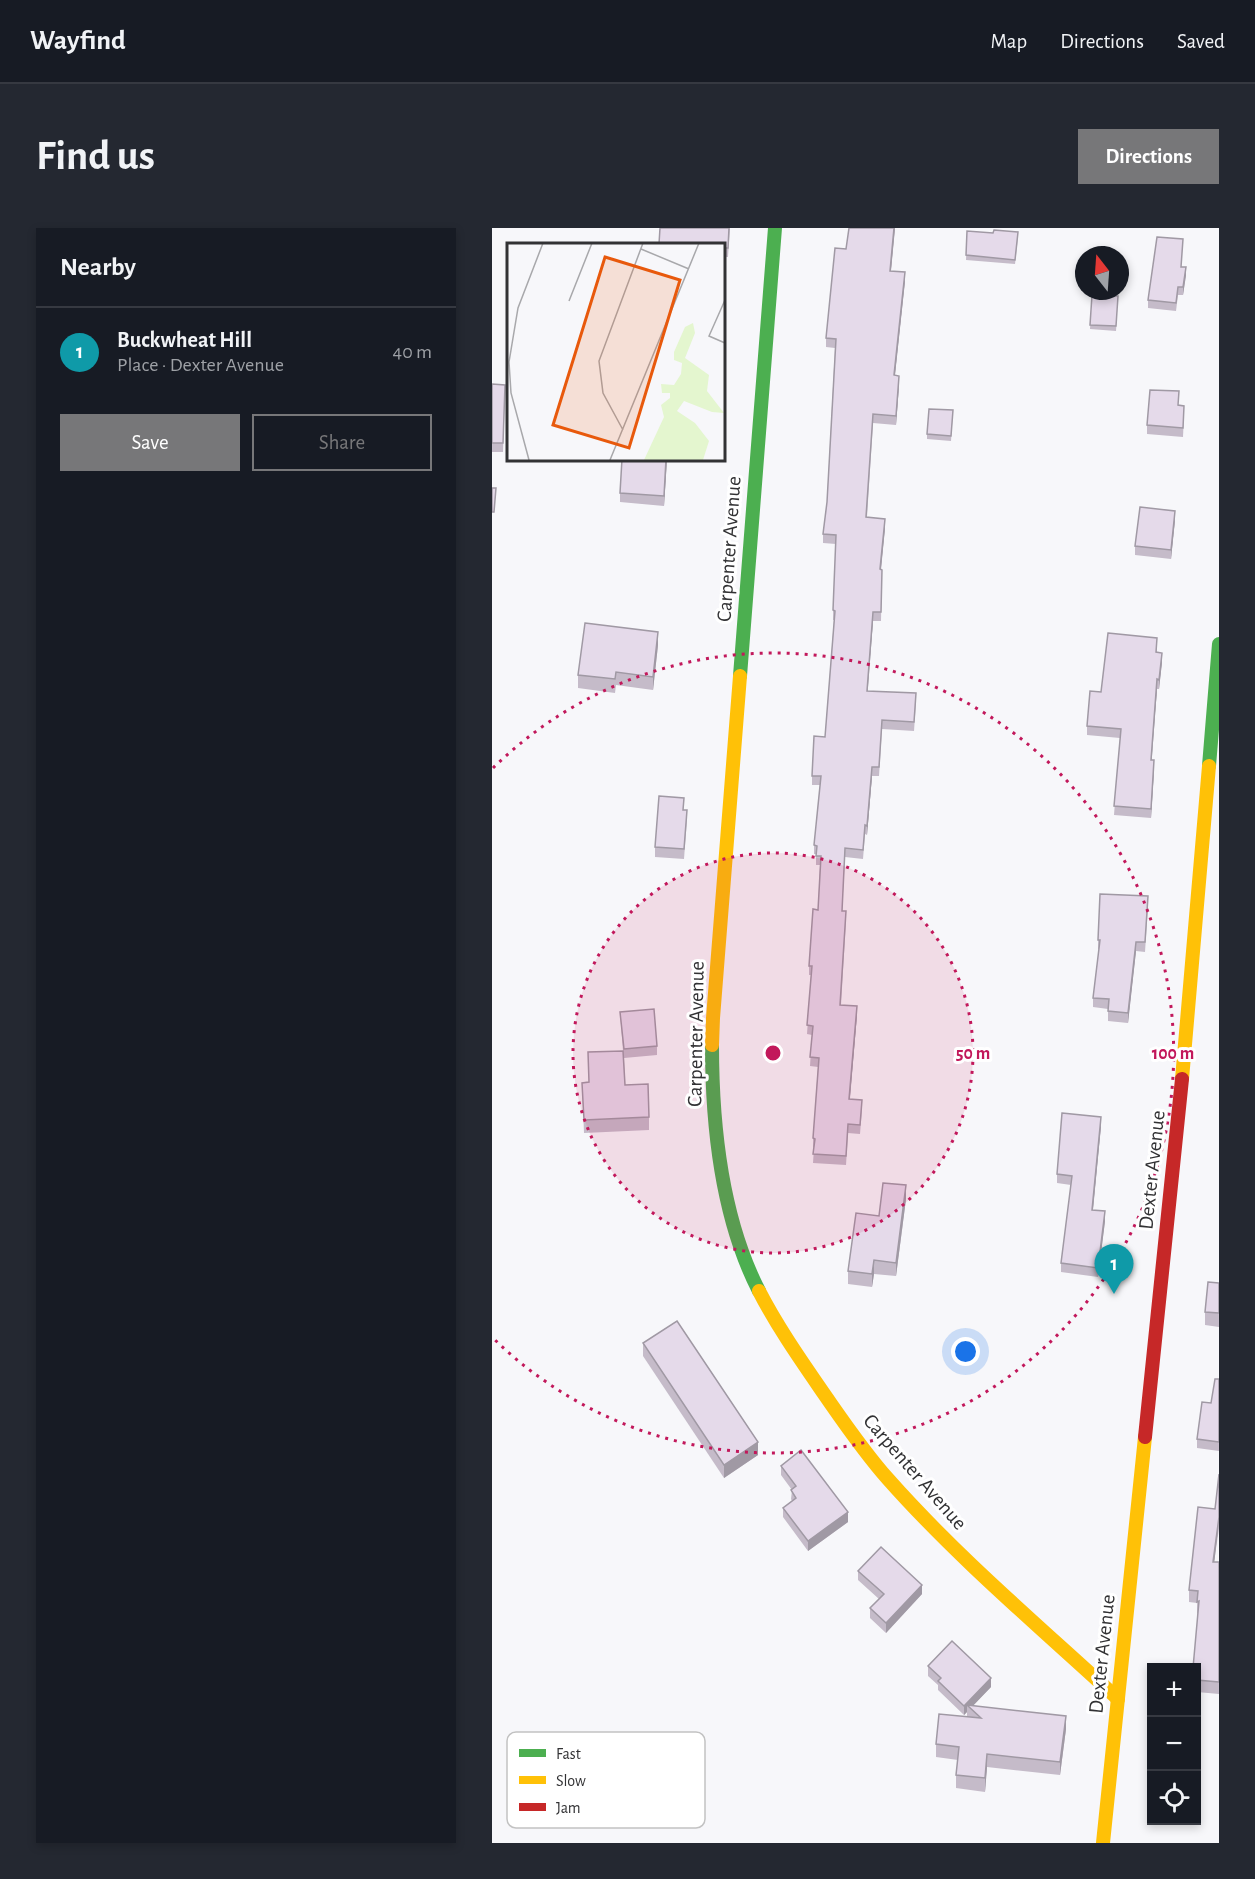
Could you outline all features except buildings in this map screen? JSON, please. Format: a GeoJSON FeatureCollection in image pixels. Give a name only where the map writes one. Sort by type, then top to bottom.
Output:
{"type":"FeatureCollection","features":[{"type":"Feature","properties":{"kind":"street","name":"Carpenter Avenue"},"geometry":{"type":"LineString","coordinates":[[776,228],[713,1018],[711,1065],[714,1112],[719,1156],[729,1204],[743,1252],[760,1292],[783,1335],[844,1423],[886,1477],[936,1531],[1118,1699]]}},
{"type":"Feature","properties":{"kind":"street","name":"Dexter Avenue"},"geometry":{"type":"LineString","coordinates":[[1103,1843],[1179,1114],[1219,644]]}},
{"type":"Feature","properties":{"kind":"traffic: fast"},"geometry":{"type":"LineString","coordinates":[[740,676],[775,228]]}},
{"type":"Feature","properties":{"kind":"traffic: fast"},"geometry":{"type":"LineString","coordinates":[[1209,766],[1219,644]]}},
{"type":"Feature","properties":{"kind":"traffic: fast"},"geometry":{"type":"LineString","coordinates":[[712,1045],[717,1139],[728,1203],[746,1263],[759,1291]]}},
{"type":"Feature","properties":{"kind":"traffic: slow"},"geometry":{"type":"LineString","coordinates":[[712,1045],[740,676]]}},
{"type":"Feature","properties":{"kind":"traffic: slow"},"geometry":{"type":"LineString","coordinates":[[1182,1079],[1209,766]]}},
{"type":"Feature","properties":{"kind":"traffic: slow"},"geometry":{"type":"LineString","coordinates":[[759,1291],[781,1330],[814,1379],[862,1447],[888,1479],[942,1537],[1118,1699]]}},
{"type":"Feature","properties":{"kind":"traffic: slow"},"geometry":{"type":"LineString","coordinates":[[1103,1843],[1145,1437]]}},
{"type":"Feature","properties":{"kind":"traffic: jam"},"geometry":{"type":"LineString","coordinates":[[1145,1437],[1182,1079]]}},
{"type":"Feature","properties":{"kind":"place","name":"Buckwheat Hill"},"geometry":{"type":"Point","coordinates":[1114,1294]}}]}
